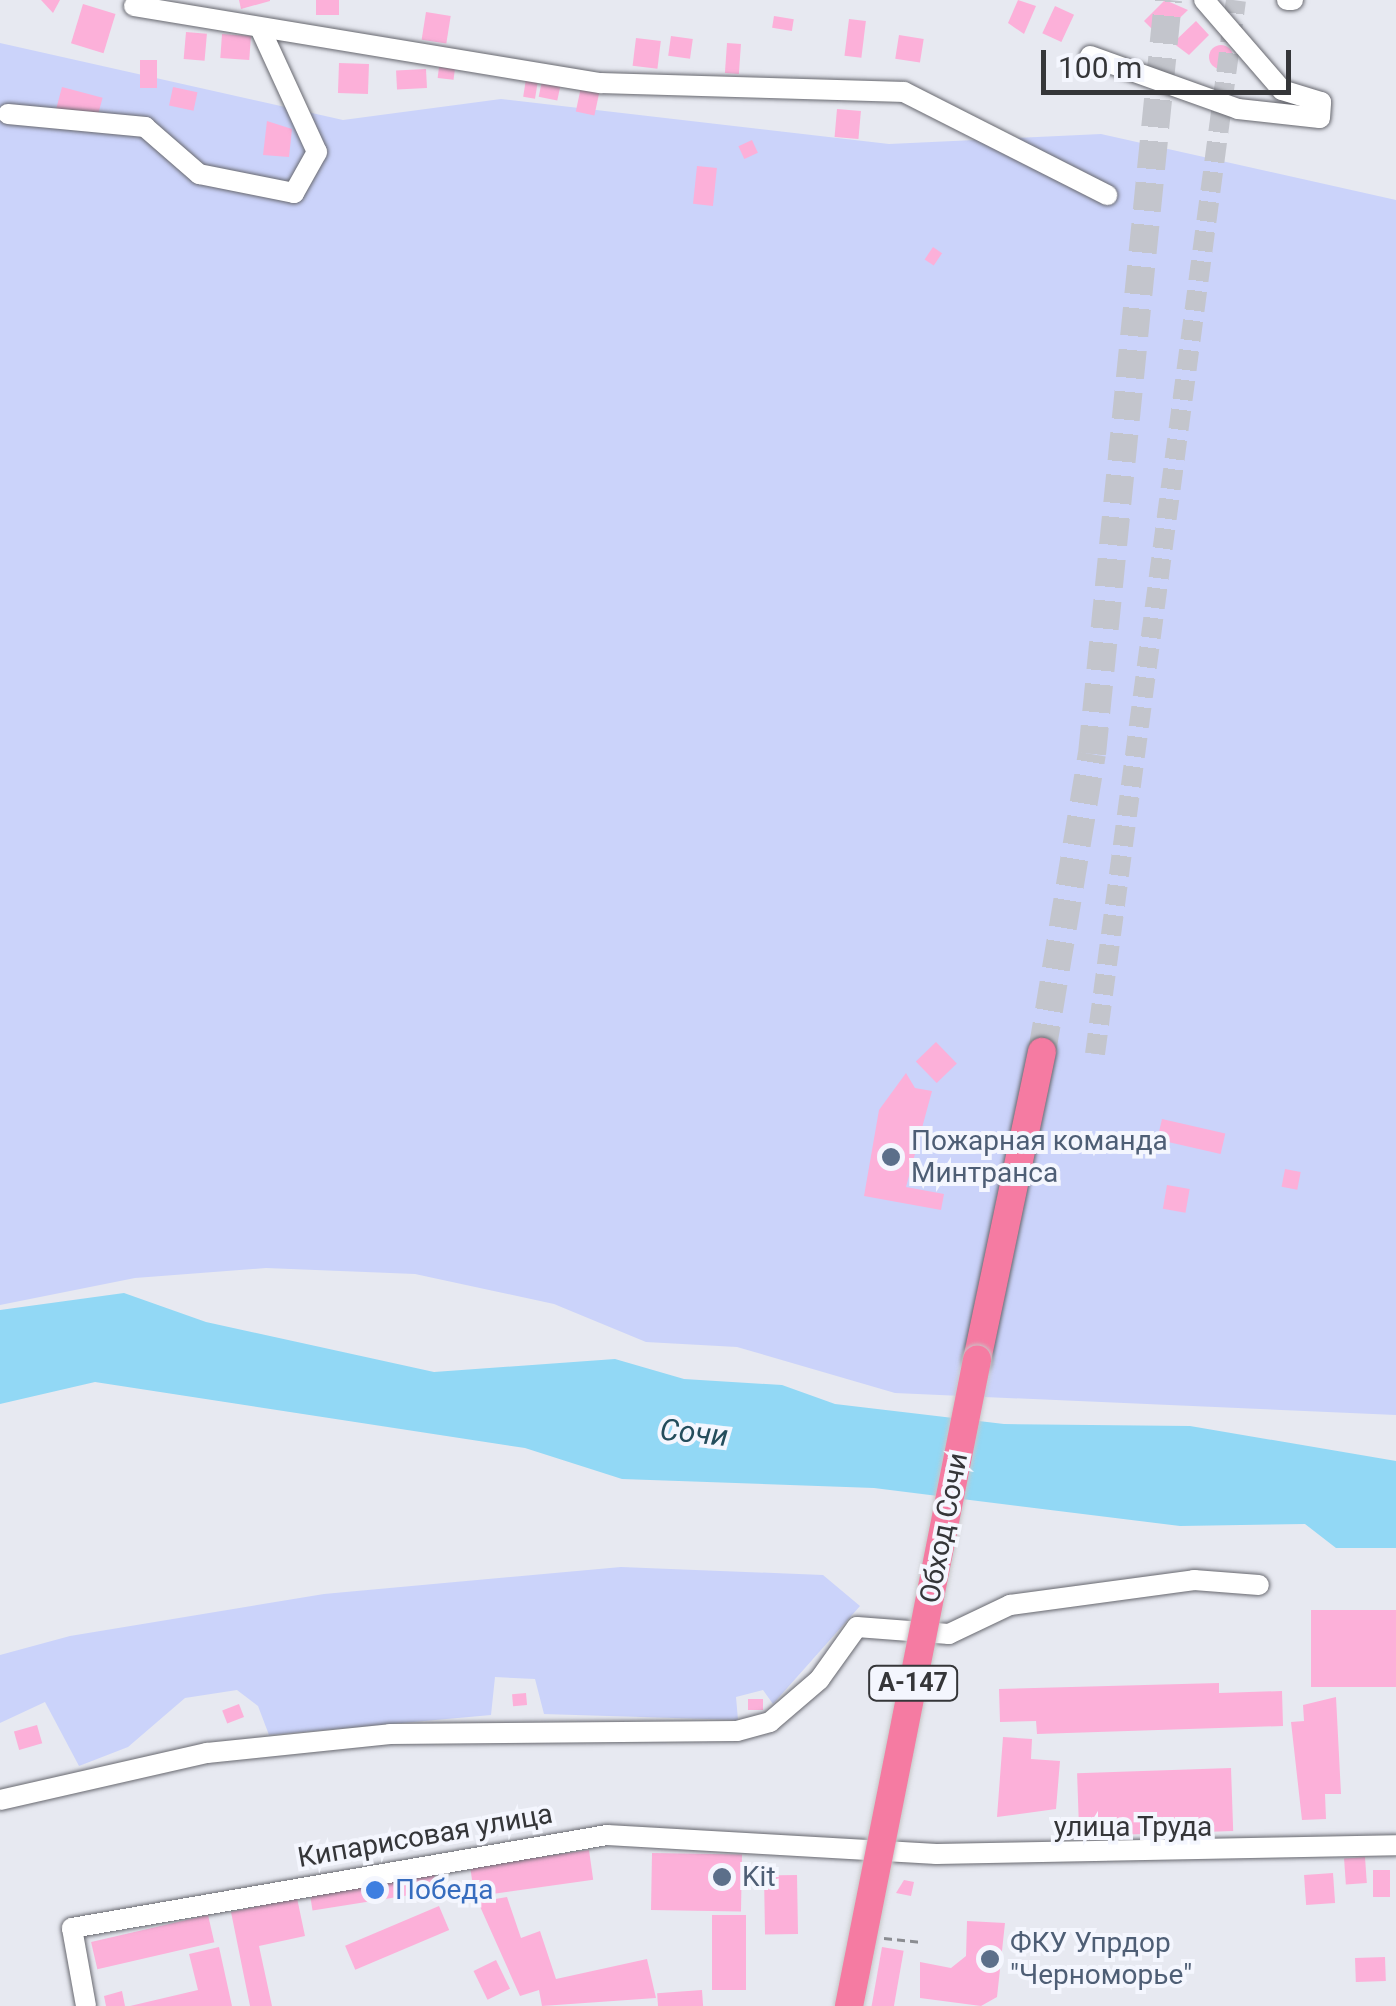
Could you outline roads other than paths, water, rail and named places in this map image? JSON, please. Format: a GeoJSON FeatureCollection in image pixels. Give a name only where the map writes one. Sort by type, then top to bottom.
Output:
{"type":"FeatureCollection","features":[{"type":"Feature","properties":{"kind":"highway","name":"Обход Сочи"},"geometry":{"type":"LineString","coordinates":[[849,2006],[1042,1052]]}},
{"type":"Feature","properties":{"kind":"street"},"geometry":{"type":"LineString","coordinates":[[1090,56],[1238,109],[1320,118],[1321,102],[1282,90],[1204,0]]}},
{"type":"Feature","properties":{"kind":"street"},"geometry":{"type":"LineString","coordinates":[[135,2],[261,30],[402,44],[602,83],[904,92],[1107,195]]}},
{"type":"Feature","properties":{"kind":"street"},"geometry":{"type":"LineString","coordinates":[[8,114],[145,127],[199,174],[294,193],[317,152],[261,30]]}},
{"type":"Feature","properties":{"kind":"street"},"geometry":{"type":"LineString","coordinates":[[0,1800],[208,1753],[390,1734],[737,1730],[770,1722],[794,1701],[857,1627],[949,1634],[1010,1605],[1194,1580],[1260,1585]]}},
{"type":"Feature","properties":{"kind":"street","name":"Кипарисовая улица"},"geometry":{"type":"LineString","coordinates":[[86,2006],[72,1928],[607,1835],[871,1852]]}},
{"type":"Feature","properties":{"kind":"street","name":"улица Труда"},"geometry":{"type":"LineString","coordinates":[[871,1852],[1396,1845]]}},
{"type":"Feature","properties":{"kind":"water","name":"Сочи"},"geometry":{"type":"Polygon","coordinates":[[[124,1293],[206,1322],[434,1372],[615,1359],[684,1379],[782,1385],[835,1404],[1004,1424],[1190,1426],[1396,1461],[1396,1548],[1336,1548],[1305,1524],[1180,1526],[874,1488],[622,1479],[525,1448],[95,1382],[0,1404],[0,1310],[124,1293]]]}},
{"type":"Feature","properties":{"kind":"tunnel"},"geometry":{"type":"LineString","coordinates":[[1042,1052],[1092,754],[1168,0]]}},
{"type":"Feature","properties":{"kind":"tunnel"},"geometry":{"type":"LineString","coordinates":[[1095,1054],[1236,0]]}},
{"type":"Feature","properties":{"kind":"place","name":"Пожарная команда Минтранса"},"geometry":{"type":"Point","coordinates":[891,1157]}},
{"type":"Feature","properties":{"kind":"place","name":"Kit"},"geometry":{"type":"Point","coordinates":[722,1877]}},
{"type":"Feature","properties":{"kind":"place","name":"Победа"},"geometry":{"type":"Point","coordinates":[375,1890]}},
{"type":"Feature","properties":{"kind":"place","name":"ФКУ Упрдор \"Черноморье\""},"geometry":{"type":"Point","coordinates":[990,1959]}}]}
